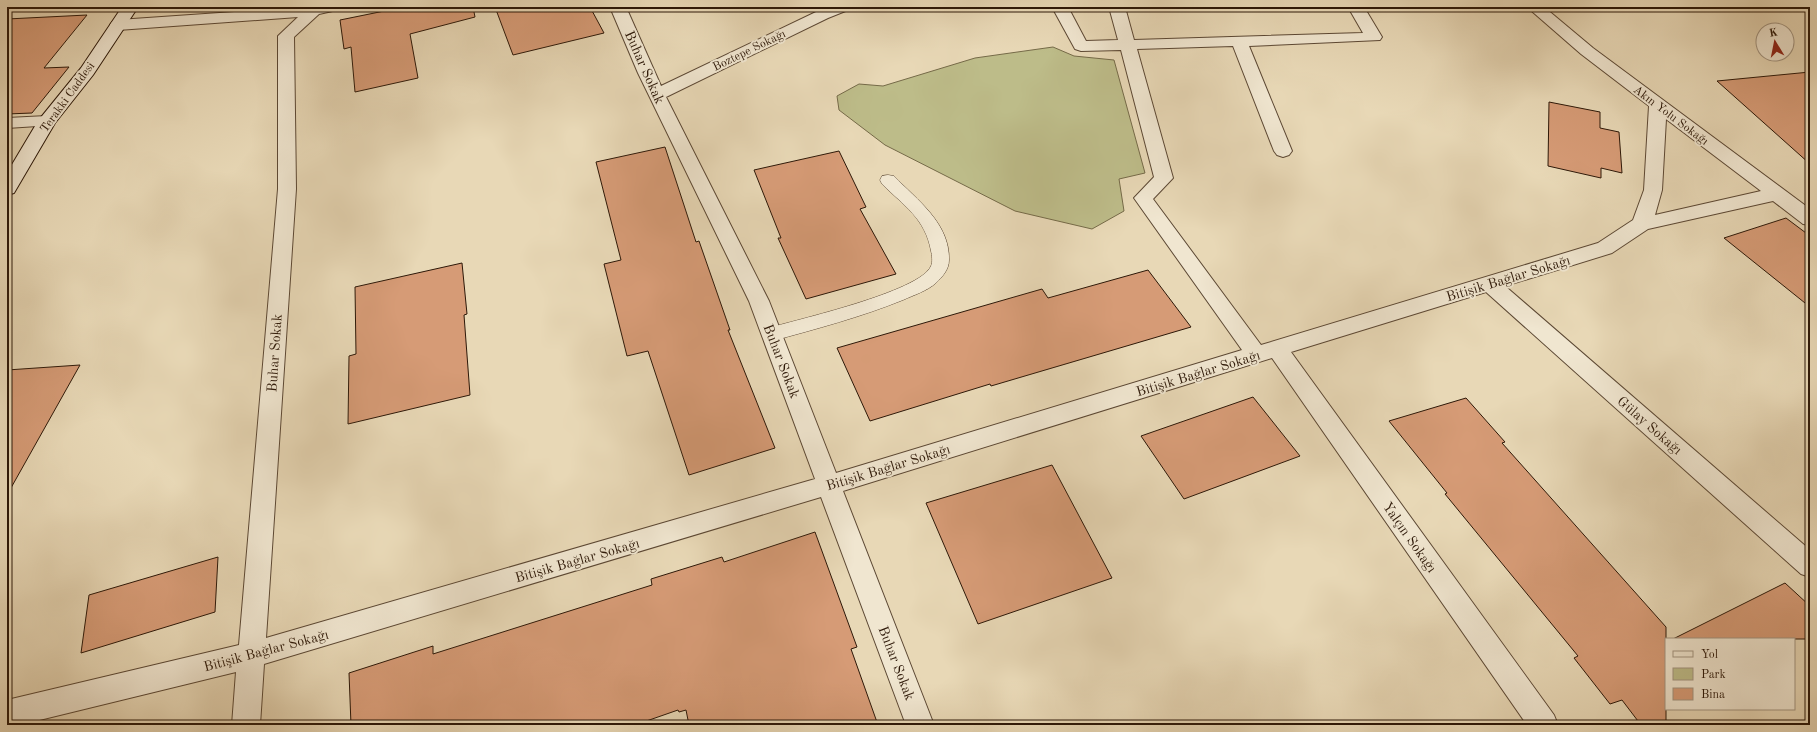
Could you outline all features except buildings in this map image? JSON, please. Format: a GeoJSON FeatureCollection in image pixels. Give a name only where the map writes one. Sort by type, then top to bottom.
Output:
{"type":"FeatureCollection","features":[{"type":"Feature","properties":{"kind":"street","name":"Terakki Caddesi"},"geometry":{"type":"LineString","coordinates":[[7,189],[47,121],[87,71],[130,7]]}},
{"type":"Feature","properties":{"kind":"street","name":"Buhar Sokak"},"geometry":{"type":"LineString","coordinates":[[618,7],[657,95],[759,301],[920,725]]}},
{"type":"Feature","properties":{"kind":"street","name":"Boztepe Sokağı"},"geometry":{"type":"LineString","coordinates":[[657,95],[822,15],[843,7]]}},
{"type":"Feature","properties":{"kind":"street"},"geometry":{"type":"LineString","coordinates":[[1060,7],[1081,46],[1374,37],[1356,7]]}},
{"type":"Feature","properties":{"kind":"street"},"geometry":{"type":"LineString","coordinates":[[1117,7],[1127,44]]}},
{"type":"Feature","properties":{"kind":"street","name":"Akın Yolu Sokağı"},"geometry":{"type":"LineString","coordinates":[[1535,7],[1587,51],[1810,219]]}},
{"type":"Feature","properties":{"kind":"street"},"geometry":{"type":"LineString","coordinates":[[118,25],[323,9]]}},
{"type":"Feature","properties":{"kind":"street","name":"Buhar Sokak"},"geometry":{"type":"LineString","coordinates":[[246,725],[287,189],[286,36],[323,9]]}},
{"type":"Feature","properties":{"kind":"street"},"geometry":{"type":"LineString","coordinates":[[1240,40],[1283,150]]}},
{"type":"Feature","properties":{"kind":"street","name":"Yalçın Sokağı"},"geometry":{"type":"LineString","coordinates":[[1127,44],[1164,178],[1143,198],[1267,352],[1544,725]]}},
{"type":"Feature","properties":{"kind":"street"},"geometry":{"type":"LineString","coordinates":[[1642,224],[1653,190],[1658,105]]}},
{"type":"Feature","properties":{"kind":"street"},"geometry":{"type":"LineString","coordinates":[[7,123],[47,121]]}},
{"type":"Feature","properties":{"kind":"street"},"geometry":{"type":"LineString","coordinates":[[1642,224],[1776,194]]}},
{"type":"Feature","properties":{"kind":"street","name":"Bitişik Bağlar Sokağı"},"geometry":{"type":"LineString","coordinates":[[7,714],[252,655],[829,485],[1605,248],[1642,224]]}},
{"type":"Feature","properties":{"kind":"street","name":"Gülay Sokağı"},"geometry":{"type":"LineString","coordinates":[[1490,284],[1810,566]]}},
{"type":"Feature","properties":{"kind":"lane"},"geometry":{"type":"LineString","coordinates":[[772,334],[901,294],[922,284],[938,271],[940,260],[938,245],[931,226],[909,200],[888,180]]}},
{"type":"Feature","properties":{"kind":"green space"},"geometry":{"type":"Polygon","coordinates":[[[1053,47],[1074,56],[1114,60],[1145,173],[1119,179],[1124,211],[1092,229],[1015,211],[885,145],[839,110],[837,96],[859,84],[883,86],[975,58],[1053,47]]]}}]}
